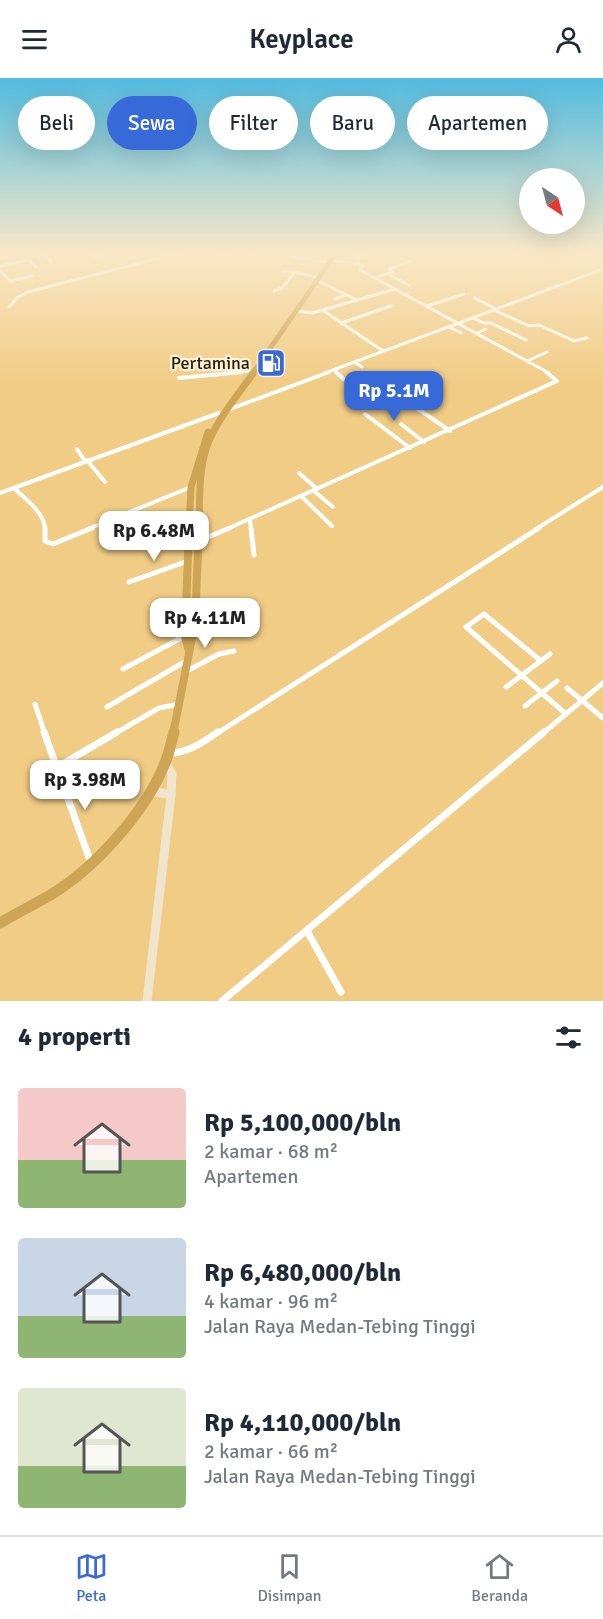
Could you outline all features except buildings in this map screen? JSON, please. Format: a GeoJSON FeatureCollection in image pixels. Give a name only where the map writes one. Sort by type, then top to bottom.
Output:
{"type":"FeatureCollection","features":[{"type":"Feature","properties":{"kind":"highway"},"geometry":{"type":"LineString","coordinates":[[186,661],[191,487],[202,446],[219,413],[304,296]]}},
{"type":"Feature","properties":{"kind":"highway"},"geometry":{"type":"LineString","coordinates":[[0,923],[54,893],[91,863],[131,820],[151,790],[167,758],[195,623],[199,489],[204,459],[213,433],[298,311],[300,302]]}},
{"type":"Feature","properties":{"kind":"street"},"geometry":{"type":"LineString","coordinates":[[9,307],[23,296]]}},
{"type":"Feature","properties":{"kind":"street"},"geometry":{"type":"LineString","coordinates":[[335,299],[344,296]]}},
{"type":"Feature","properties":{"kind":"street"},"geometry":{"type":"LineString","coordinates":[[349,296],[357,300]]}},
{"type":"Feature","properties":{"kind":"street"},"geometry":{"type":"LineString","coordinates":[[298,311],[312,313],[370,296]]}},
{"type":"Feature","properties":{"kind":"street"},"geometry":{"type":"LineString","coordinates":[[198,541],[450,431],[557,381],[550,374],[408,296]]}},
{"type":"Feature","properties":{"kind":"street"},"geometry":{"type":"LineString","coordinates":[[427,306],[458,296]]}},
{"type":"Feature","properties":{"kind":"street"},"geometry":{"type":"LineString","coordinates":[[230,409],[532,296]]}},
{"type":"Feature","properties":{"kind":"street"},"geometry":{"type":"LineString","coordinates":[[475,298],[529,326],[539,325],[574,341],[587,338]]}},
{"type":"Feature","properties":{"kind":"street"},"geometry":{"type":"LineString","coordinates":[[341,323],[391,306]]}},
{"type":"Feature","properties":{"kind":"street"},"geometry":{"type":"LineString","coordinates":[[324,310],[383,351]]}},
{"type":"Feature","properties":{"kind":"street"},"geometry":{"type":"LineString","coordinates":[[473,318],[484,323],[491,323],[526,340]]}},
{"type":"Feature","properties":{"kind":"street"},"geometry":{"type":"LineString","coordinates":[[449,327],[461,333]]}},
{"type":"Feature","properties":{"kind":"street"},"geometry":{"type":"LineString","coordinates":[[477,333],[486,329]]}},
{"type":"Feature","properties":{"kind":"street"},"geometry":{"type":"LineString","coordinates":[[527,361],[547,352]]}},
{"type":"Feature","properties":{"kind":"street"},"geometry":{"type":"LineString","coordinates":[[354,362],[362,368]]}},
{"type":"Feature","properties":{"kind":"street"},"geometry":{"type":"LineString","coordinates":[[336,369],[336,373],[352,387]]}},
{"type":"Feature","properties":{"kind":"street"},"geometry":{"type":"LineString","coordinates":[[179,378],[250,371]]}},
{"type":"Feature","properties":{"kind":"street"},"geometry":{"type":"LineString","coordinates":[[425,394],[408,402],[450,431]]}},
{"type":"Feature","properties":{"kind":"street"},"geometry":{"type":"LineString","coordinates":[[0,493],[219,413]]}},
{"type":"Feature","properties":{"kind":"street"},"geometry":{"type":"LineString","coordinates":[[365,414],[410,448]]}},
{"type":"Feature","properties":{"kind":"street"},"geometry":{"type":"LineString","coordinates":[[401,424],[424,442]]}},
{"type":"Feature","properties":{"kind":"street"},"geometry":{"type":"LineString","coordinates":[[77,449],[105,482]]}},
{"type":"Feature","properties":{"kind":"street"},"geometry":{"type":"LineString","coordinates":[[299,473],[333,507]]}},
{"type":"Feature","properties":{"kind":"street"},"geometry":{"type":"LineString","coordinates":[[14,488],[38,512],[46,526],[45,541],[53,544],[191,487]]}},
{"type":"Feature","properties":{"kind":"street"},"geometry":{"type":"LineString","coordinates":[[147,1001],[171,795],[172,774],[167,758],[197,746],[603,487]]}},
{"type":"Feature","properties":{"kind":"street"},"geometry":{"type":"LineString","coordinates":[[301,496],[332,526]]}},
{"type":"Feature","properties":{"kind":"street"},"geometry":{"type":"LineString","coordinates":[[250,520],[254,555]]}},
{"type":"Feature","properties":{"kind":"street"},"geometry":{"type":"LineString","coordinates":[[163,538],[190,528]]}},
{"type":"Feature","properties":{"kind":"street"},"geometry":{"type":"LineString","coordinates":[[129,582],[188,561]]}},
{"type":"Feature","properties":{"kind":"street"},"geometry":{"type":"LineString","coordinates":[[541,661],[484,614],[466,627],[566,714]]}},
{"type":"Feature","properties":{"kind":"street"},"geometry":{"type":"LineString","coordinates":[[123,669],[185,636]]}},
{"type":"Feature","properties":{"kind":"street"},"geometry":{"type":"LineString","coordinates":[[107,706],[186,661],[234,651]]}},
{"type":"Feature","properties":{"kind":"street"},"geometry":{"type":"LineString","coordinates":[[506,687],[550,654]]}},
{"type":"Feature","properties":{"kind":"street"},"geometry":{"type":"LineString","coordinates":[[525,706],[556,681]]}},
{"type":"Feature","properties":{"kind":"street"},"geometry":{"type":"LineString","coordinates":[[222,1001],[603,683]]}},
{"type":"Feature","properties":{"kind":"street"},"geometry":{"type":"LineString","coordinates":[[567,688],[603,718]]}},
{"type":"Feature","properties":{"kind":"street"},"geometry":{"type":"LineString","coordinates":[[35,704],[91,863]]}},
{"type":"Feature","properties":{"kind":"street"},"geometry":{"type":"LineString","coordinates":[[56,768],[159,708],[180,704]]}},
{"type":"Feature","properties":{"kind":"street"},"geometry":{"type":"LineString","coordinates":[[151,790],[171,795]]}},
{"type":"Feature","properties":{"kind":"street"},"geometry":{"type":"LineString","coordinates":[[307,931],[340,992]]}},
{"type":"Feature","properties":{"kind":"place","name":"Pertamina"},"geometry":{"type":"Point","coordinates":[271,363]}}]}
